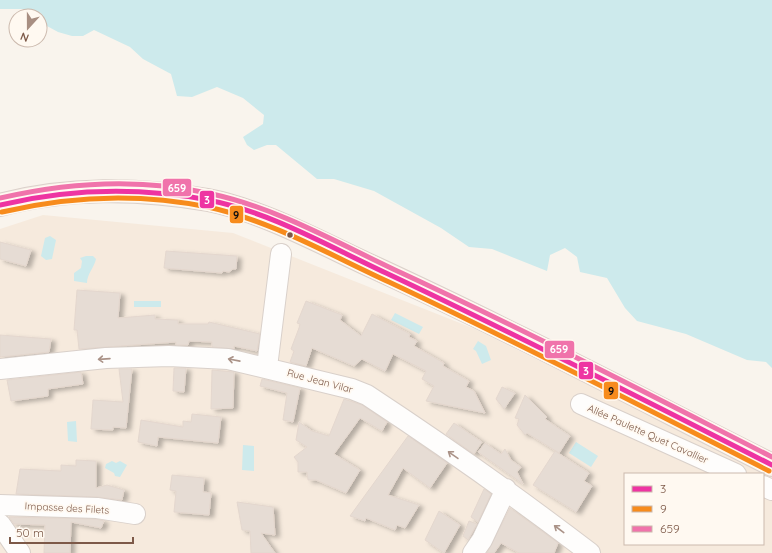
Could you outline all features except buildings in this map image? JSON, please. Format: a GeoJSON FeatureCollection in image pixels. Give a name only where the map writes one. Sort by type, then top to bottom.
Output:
{"type":"FeatureCollection","features":[{"type":"Feature","properties":{"kind":"main road"},"geometry":{"type":"LineString","coordinates":[[0,205],[48,194],[132,192],[208,200],[235,207],[306,237],[434,295],[772,465]]}},
{"type":"Feature","properties":{"kind":"street"},"geometry":{"type":"LineString","coordinates":[[267,367],[281,254]]}},
{"type":"Feature","properties":{"kind":"street","name":"Rue Jean Vilar"},"geometry":{"type":"LineString","coordinates":[[0,369],[14,366],[106,358],[169,356],[228,359],[267,367],[352,389],[367,395],[459,459],[506,489],[590,553]]}},
{"type":"Feature","properties":{"kind":"street","name":"Allée Paulette Quet Cavallier"},"geometry":{"type":"LineString","coordinates":[[581,404],[734,473]]}},
{"type":"Feature","properties":{"kind":"street"},"geometry":{"type":"LineString","coordinates":[[473,553],[482,540],[506,489]]}},
{"type":"Feature","properties":{"kind":"street","name":"Impasse des Filets"},"geometry":{"type":"LineString","coordinates":[[0,505],[97,508],[135,514]]}},
{"type":"Feature","properties":{"kind":"street"},"geometry":{"type":"LineString","coordinates":[[0,524],[20,553]]}},
{"type":"Feature","properties":{"kind":"shaded area"},"geometry":{"type":"Polygon","coordinates":[[[43,215],[233,233],[475,329],[772,475],[772,553],[0,553],[0,229],[43,215]]]}},
{"type":"Feature","properties":{"kind":"water"},"geometry":{"type":"Polygon","coordinates":[[[0,0],[772,0],[772,368],[766,362],[747,360],[686,334],[637,321],[625,308],[607,278],[580,272],[577,257],[565,248],[550,255],[547,271],[492,249],[469,247],[441,228],[374,191],[334,179],[317,179],[276,145],[267,145],[254,150],[247,145],[243,137],[263,124],[264,115],[243,98],[217,87],[192,97],[177,96],[171,74],[143,59],[130,47],[94,30],[83,36],[72,36],[58,32],[48,27],[48,8],[0,9],[0,0]]]}},
{"type":"Feature","properties":{"kind":"water"},"geometry":{"type":"Polygon","coordinates":[[[50,236],[56,240],[52,259],[46,260],[41,256],[45,238],[50,236]]]}},
{"type":"Feature","properties":{"kind":"water"},"geometry":{"type":"Polygon","coordinates":[[[93,256],[96,259],[87,283],[74,281],[74,273],[81,268],[82,261],[80,258],[93,256]]]}},
{"type":"Feature","properties":{"kind":"water"},"geometry":{"type":"Polygon","coordinates":[[[134,301],[161,301],[161,307],[134,307],[134,301]]]}},
{"type":"Feature","properties":{"kind":"water"},"geometry":{"type":"Polygon","coordinates":[[[395,313],[423,327],[419,334],[391,320],[395,313]]]}},
{"type":"Feature","properties":{"kind":"water"},"geometry":{"type":"Polygon","coordinates":[[[478,341],[486,346],[491,360],[482,364],[476,351],[473,349],[478,341]]]}},
{"type":"Feature","properties":{"kind":"water"},"geometry":{"type":"Polygon","coordinates":[[[76,421],[77,442],[68,441],[67,422],[76,421]]]}},
{"type":"Feature","properties":{"kind":"water"},"geometry":{"type":"Polygon","coordinates":[[[576,442],[598,456],[591,467],[569,453],[576,442]]]}},
{"type":"Feature","properties":{"kind":"water"},"geometry":{"type":"Polygon","coordinates":[[[243,445],[254,446],[254,471],[242,470],[243,445]]]}},
{"type":"Feature","properties":{"kind":"water"},"geometry":{"type":"Polygon","coordinates":[[[112,461],[116,463],[120,461],[127,465],[120,477],[115,476],[114,473],[105,468],[106,464],[112,461]]]}},
{"type":"Feature","properties":{"kind":"transit line","name":"659"},"geometry":{"type":"LineString","coordinates":[[0,198],[53,188],[79,185],[133,184],[186,189],[236,200],[282,216],[488,314],[772,457]]}},
{"type":"Feature","properties":{"kind":"transit line","name":"3"},"geometry":{"type":"LineString","coordinates":[[0,205],[51,196],[104,192],[156,193],[208,200],[231,205],[276,221],[298,231],[483,320],[772,465]]}},
{"type":"Feature","properties":{"kind":"transit line","name":"9"},"geometry":{"type":"LineString","coordinates":[[2,212],[53,202],[105,198],[131,198],[182,203],[232,213],[278,230],[485,328],[769,471]]}}]}
